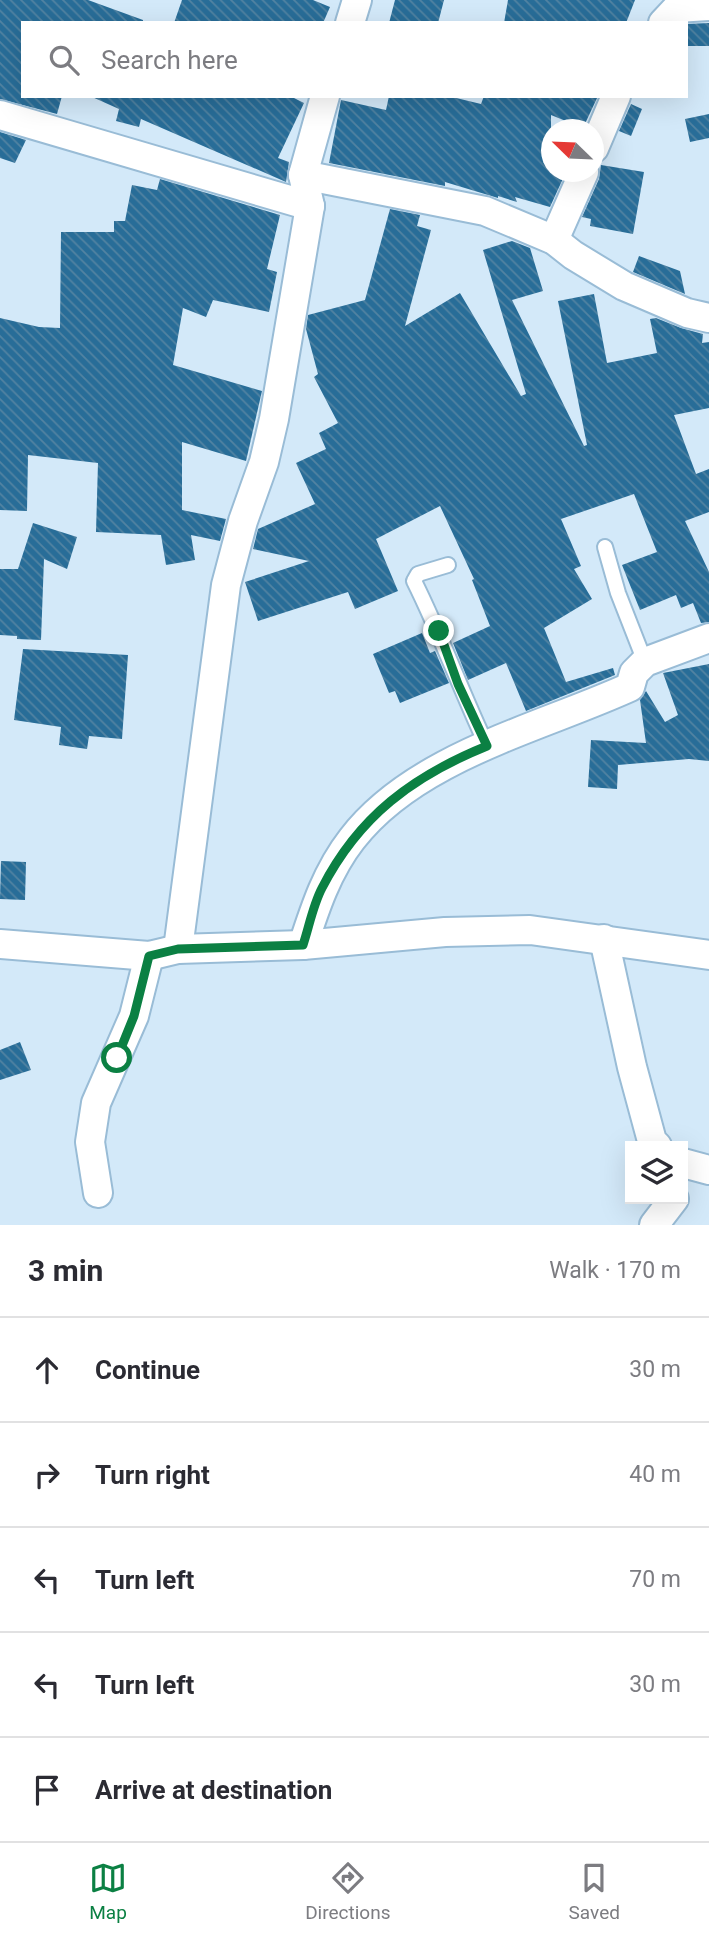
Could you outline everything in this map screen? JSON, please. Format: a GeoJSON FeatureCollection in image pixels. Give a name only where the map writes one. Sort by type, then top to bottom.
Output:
{"type":"FeatureCollection","features":[{"type":"Feature","properties":{"kind":"street"},"geometry":{"type":"LineString","coordinates":[[350,21],[357,0]]}},
{"type":"Feature","properties":{"kind":"street"},"geometry":{"type":"LineString","coordinates":[[665,21],[677,8],[709,6]]}},
{"type":"Feature","properties":{"kind":"street"},"geometry":{"type":"LineString","coordinates":[[178,949],[226,585],[243,521],[264,462],[274,419],[310,206],[303,175],[324,98]]}},
{"type":"Feature","properties":{"kind":"street"},"geometry":{"type":"LineString","coordinates":[[604,122],[614,98]]}},
{"type":"Feature","properties":{"kind":"street"},"geometry":{"type":"LineString","coordinates":[[0,115],[310,206]]}},
{"type":"Feature","properties":{"kind":"street"},"geometry":{"type":"LineString","coordinates":[[303,175],[485,211],[554,240],[624,286],[687,313],[709,318]]}},
{"type":"Feature","properties":{"kind":"street"},"geometry":{"type":"LineString","coordinates":[[554,240],[580,182]]}},
{"type":"Feature","properties":{"kind":"street"},"geometry":{"type":"LineString","coordinates":[[303,945],[321,890],[352,839],[379,810],[414,783],[457,758],[630,687],[634,673],[645,662],[709,638]]}},
{"type":"Feature","properties":{"kind":"street"},"geometry":{"type":"LineString","coordinates":[[0,944],[149,956],[178,949],[303,945],[446,932],[530,930],[709,955]]}},
{"type":"Feature","properties":{"kind":"street"},"geometry":{"type":"LineString","coordinates":[[604,939],[632,1067],[652,1141]]}},
{"type":"Feature","properties":{"kind":"street"},"geometry":{"type":"LineString","coordinates":[[98,1193],[90,1142],[96,1103],[134,1016],[149,956]]}},
{"type":"Feature","properties":{"kind":"street"},"geometry":{"type":"LineString","coordinates":[[688,1164],[709,1170]]}},
{"type":"Feature","properties":{"kind":"street"},"geometry":{"type":"LineString","coordinates":[[654,1225],[670,1204]]}},
{"type":"Feature","properties":{"kind":"lane"},"geometry":{"type":"LineString","coordinates":[[606,547],[618,593],[645,662]]}},
{"type":"Feature","properties":{"kind":"lane"},"geometry":{"type":"LineString","coordinates":[[448,565],[418,574],[414,581],[439,631],[458,684],[487,746]]}},
{"type":"Feature","properties":{"kind":"building"},"geometry":{"type":"Polygon","coordinates":[[[0,0],[88,0],[143,20],[21,21],[21,98],[61,98],[57,114],[0,99],[0,0]]]}},
{"type":"Feature","properties":{"kind":"building"},"geometry":{"type":"Polygon","coordinates":[[[182,0],[313,0],[330,7],[324,21],[175,21],[182,0]]]}},
{"type":"Feature","properties":{"kind":"building"},"geometry":{"type":"Polygon","coordinates":[[[395,0],[444,0],[439,21],[390,21],[395,0]]]}},
{"type":"Feature","properties":{"kind":"building"},"geometry":{"type":"Polygon","coordinates":[[[508,0],[635,0],[627,21],[504,21],[508,0]]]}},
{"type":"Feature","properties":{"kind":"building"},"geometry":{"type":"Polygon","coordinates":[[[709,23],[709,46],[688,46],[688,24],[709,23]]]}},
{"type":"Feature","properties":{"kind":"building"},"geometry":{"type":"Polygon","coordinates":[[[94,98],[294,98],[304,103],[278,158],[289,162],[286,182],[141,119],[139,127],[116,121],[119,109],[94,98]]]}},
{"type":"Feature","properties":{"kind":"building"},"geometry":{"type":"Polygon","coordinates":[[[389,98],[456,98],[481,104],[483,98],[597,98],[587,119],[561,119],[551,115],[551,119],[541,119],[541,182],[561,182],[550,207],[515,197],[517,202],[498,198],[445,182],[445,186],[329,163],[341,100],[386,110],[389,98]]]}},
{"type":"Feature","properties":{"kind":"building"},"geometry":{"type":"Polygon","coordinates":[[[631,104],[642,109],[631,136],[619,131],[631,104]]]}},
{"type":"Feature","properties":{"kind":"building"},"geometry":{"type":"Polygon","coordinates":[[[709,114],[709,138],[690,142],[685,119],[709,114]]]}},
{"type":"Feature","properties":{"kind":"building"},"geometry":{"type":"Polygon","coordinates":[[[0,132],[26,140],[15,163],[0,158],[0,132]]]}},
{"type":"Feature","properties":{"kind":"building"},"geometry":{"type":"Polygon","coordinates":[[[604,165],[644,172],[633,234],[590,226],[591,219],[582,217],[598,182],[604,182],[604,165]]]}},
{"type":"Feature","properties":{"kind":"building"},"geometry":{"type":"Polygon","coordinates":[[[160,179],[280,215],[267,269],[277,272],[269,312],[213,300],[206,317],[183,308],[173,365],[262,391],[246,461],[182,442],[182,510],[226,519],[220,541],[191,535],[195,560],[166,565],[161,535],[96,532],[98,463],[28,455],[27,511],[0,510],[0,318],[39,327],[60,328],[61,232],[114,232],[114,221],[125,221],[132,185],[157,190],[160,179]]]}},
{"type":"Feature","properties":{"kind":"building"},"geometry":{"type":"Polygon","coordinates":[[[390,209],[420,215],[417,226],[431,230],[405,326],[460,293],[521,396],[526,394],[483,250],[512,241],[530,248],[543,291],[512,300],[584,446],[587,445],[558,301],[594,294],[607,363],[657,353],[650,319],[656,318],[703,334],[702,343],[709,342],[709,408],[674,415],[696,474],[709,469],[709,512],[685,521],[709,572],[709,622],[701,623],[693,603],[681,608],[676,595],[640,610],[622,565],[657,552],[634,494],[561,519],[581,566],[574,569],[592,599],[544,628],[566,682],[613,668],[615,675],[526,711],[506,663],[468,680],[453,643],[490,626],[472,580],[474,579],[440,506],[376,539],[398,591],[355,609],[348,592],[258,621],[245,582],[309,561],[253,549],[258,529],[315,504],[296,463],[326,449],[319,433],[338,423],[314,377],[318,374],[306,329],[308,315],[365,300],[390,209]]]}},
{"type":"Feature","properties":{"kind":"building"},"geometry":{"type":"Polygon","coordinates":[[[639,256],[680,271],[685,294],[633,272],[639,256]]]}},
{"type":"Feature","properties":{"kind":"building"},"geometry":{"type":"Polygon","coordinates":[[[33,523],[77,537],[67,569],[44,559],[41,640],[0,635],[0,569],[18,569],[33,523]]]}},
{"type":"Feature","properties":{"kind":"building"},"geometry":{"type":"Polygon","coordinates":[[[422,633],[430,653],[435,651],[449,683],[400,703],[395,691],[389,693],[373,654],[422,633]]]}},
{"type":"Feature","properties":{"kind":"building"},"geometry":{"type":"Polygon","coordinates":[[[23,649],[128,655],[122,739],[89,736],[87,749],[59,745],[61,727],[14,720],[23,649]]]}},
{"type":"Feature","properties":{"kind":"building"},"geometry":{"type":"Polygon","coordinates":[[[709,664],[709,761],[689,759],[618,765],[617,789],[588,787],[591,740],[646,743],[640,700],[646,691],[665,722],[678,715],[663,673],[709,664]]]}},
{"type":"Feature","properties":{"kind":"building"},"geometry":{"type":"Polygon","coordinates":[[[1,861],[26,862],[25,900],[0,899],[1,861]]]}},
{"type":"Feature","properties":{"kind":"building"},"geometry":{"type":"Polygon","coordinates":[[[20,1042],[31,1070],[0,1080],[0,1050],[20,1042]]]}},
{"type":"Feature","properties":{"kind":"route"},"geometry":{"type":"LineString","coordinates":[[117,1058],[134,1016],[149,956],[178,949],[303,945],[321,890],[352,839],[379,810],[414,783],[457,758],[487,746],[458,684],[439,631]]}}]}
